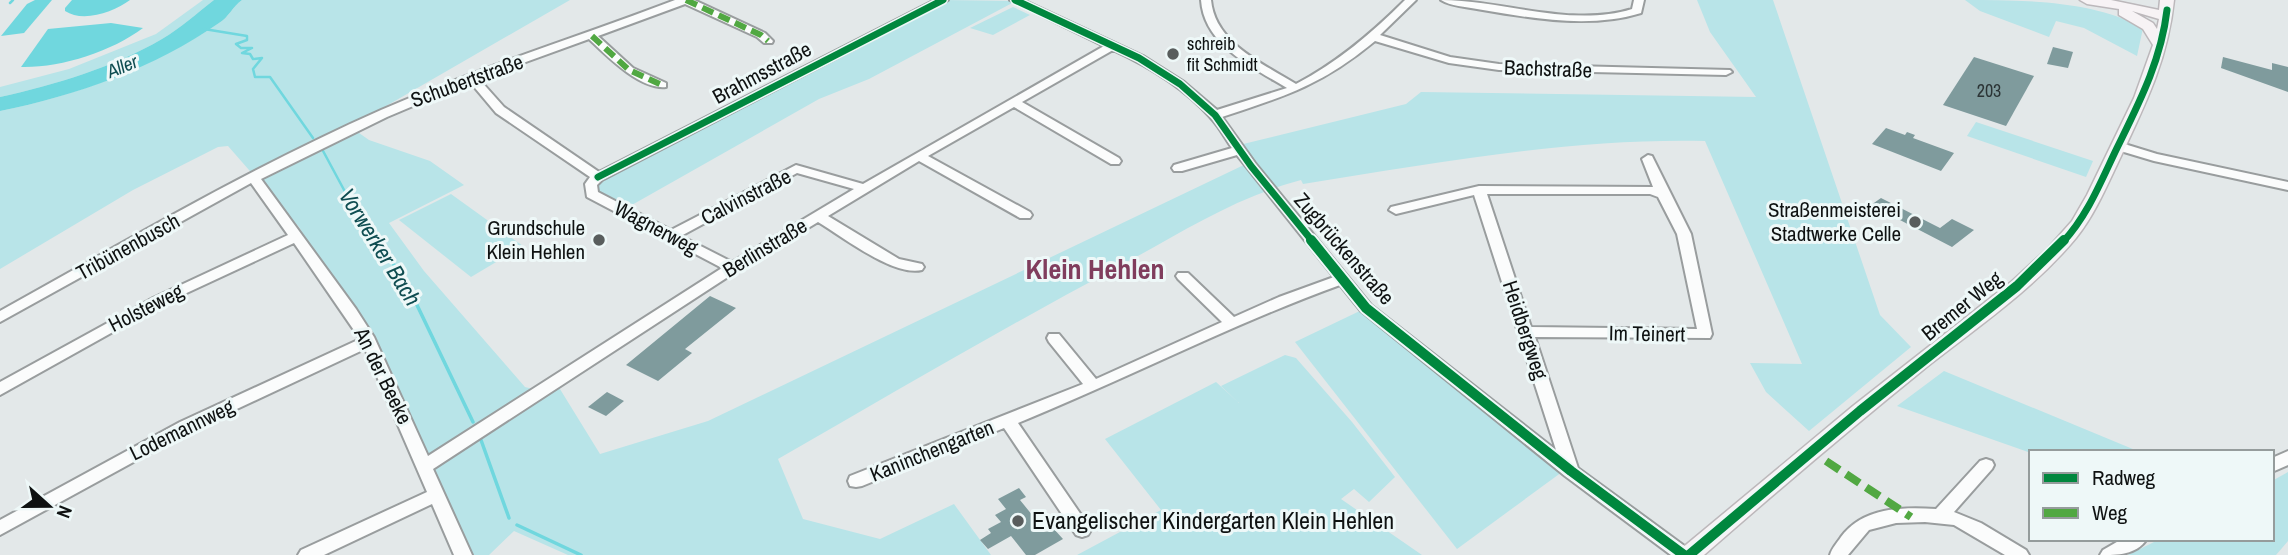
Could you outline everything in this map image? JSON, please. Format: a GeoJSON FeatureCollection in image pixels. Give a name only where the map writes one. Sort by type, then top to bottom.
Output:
{"type":"FeatureCollection","features":[{"type":"Feature","properties":{"kind":"main road"},"geometry":{"type":"LineString","coordinates":[[2113,5],[2151,0]]}},
{"type":"Feature","properties":{"kind":"main road","name":"Bremer Weg"},"geometry":{"type":"LineString","coordinates":[[1686,555],[2043,262],[2080,221],[2146,92],[2161,46],[2167,0]]}},
{"type":"Feature","properties":{"kind":"main road"},"geometry":{"type":"LineString","coordinates":[[2113,5],[2166,17]]}},
{"type":"Feature","properties":{"kind":"main road"},"geometry":{"type":"LineString","coordinates":[[2113,5],[2141,20],[2154,33],[2161,46]]}},
{"type":"Feature","properties":{"kind":"street","name":"Schubertstraße"},"geometry":{"type":"LineString","coordinates":[[254,177],[335,135],[415,100],[685,0]]}},
{"type":"Feature","properties":{"kind":"street"},"geometry":{"type":"LineString","coordinates":[[685,0],[761,35],[768,41]]}},
{"type":"Feature","properties":{"kind":"street","name":"Brahmsstraße"},"geometry":{"type":"LineString","coordinates":[[598,177],[943,0]]}},
{"type":"Feature","properties":{"kind":"street","name":"Zugbrückenstraße"},"geometry":{"type":"LineString","coordinates":[[1015,0],[1113,45],[1163,72],[1215,115],[1366,308],[1571,471],[1686,555]]}},
{"type":"Feature","properties":{"kind":"street"},"geometry":{"type":"LineString","coordinates":[[1206,0],[1206,13],[1216,33],[1228,44],[1295,88]]}},
{"type":"Feature","properties":{"kind":"street"},"geometry":{"type":"LineString","coordinates":[[1215,115],[1295,88],[1332,68],[1374,37],[1411,0]]}},
{"type":"Feature","properties":{"kind":"street"},"geometry":{"type":"LineString","coordinates":[[1446,0],[1536,14],[1596,16],[1632,14],[1637,11],[1639,0]]}},
{"type":"Feature","properties":{"kind":"street"},"geometry":{"type":"LineString","coordinates":[[592,36],[629,70],[662,85]]}},
{"type":"Feature","properties":{"kind":"street","name":"Bachstraße"},"geometry":{"type":"LineString","coordinates":[[1374,37],[1449,60],[1499,68],[1726,72]]}},
{"type":"Feature","properties":{"kind":"street","name":"Berlinstraße"},"geometry":{"type":"LineString","coordinates":[[425,466],[732,268],[864,188],[1113,45]]}},
{"type":"Feature","properties":{"kind":"street","name":"Wagnerweg"},"geometry":{"type":"LineString","coordinates":[[472,78],[499,110],[598,177],[591,184],[593,194],[732,268]]}},
{"type":"Feature","properties":{"kind":"street"},"geometry":{"type":"LineString","coordinates":[[1014,102],[1115,160]]}},
{"type":"Feature","properties":{"kind":"street"},"geometry":{"type":"LineString","coordinates":[[2118,146],[2154,157],[2288,186]]}},
{"type":"Feature","properties":{"kind":"street"},"geometry":{"type":"LineString","coordinates":[[1178,168],[1240,150]]}},
{"type":"Feature","properties":{"kind":"street"},"geometry":{"type":"LineString","coordinates":[[919,156],[1025,215]]}},
{"type":"Feature","properties":{"kind":"street","name":"Im Teinert"},"geometry":{"type":"LineString","coordinates":[[1525,332],[1705,334],[1684,234],[1648,159]]}},
{"type":"Feature","properties":{"kind":"street","name":"Calvinstraße"},"geometry":{"type":"LineString","coordinates":[[670,236],[796,169],[864,188]]}},
{"type":"Feature","properties":{"kind":"street","name":"An der Beeke"},"geometry":{"type":"LineString","coordinates":[[254,177],[369,341],[463,555]]}},
{"type":"Feature","properties":{"kind":"street","name":"Tribünenbusch"},"geometry":{"type":"LineString","coordinates":[[0,317],[254,177]]}},
{"type":"Feature","properties":{"kind":"street"},"geometry":{"type":"LineString","coordinates":[[1396,210],[1479,190],[1651,190],[1663,194]]}},
{"type":"Feature","properties":{"kind":"street","name":"Heidbergweg"},"geometry":{"type":"LineString","coordinates":[[1479,190],[1571,471]]}},
{"type":"Feature","properties":{"kind":"street"},"geometry":{"type":"LineString","coordinates":[[818,216],[895,262],[917,267]]}},
{"type":"Feature","properties":{"kind":"street","name":"Holsteweg"},"geometry":{"type":"LineString","coordinates":[[0,389],[158,301],[297,236]]}},
{"type":"Feature","properties":{"kind":"street"},"geometry":{"type":"LineString","coordinates":[[1183,276],[1233,324]]}},
{"type":"Feature","properties":{"kind":"street","name":"Kaninchengarten"},"geometry":{"type":"LineString","coordinates":[[856,481],[1093,386],[1284,300],[1343,279]]}},
{"type":"Feature","properties":{"kind":"street"},"geometry":{"type":"LineString","coordinates":[[1054,338],[1093,386]]}},
{"type":"Feature","properties":{"kind":"street","name":"Lodemannweg"},"geometry":{"type":"LineString","coordinates":[[0,528],[175,432],[369,341]]}},
{"type":"Feature","properties":{"kind":"street","name":"Kaninchengarten"},"geometry":{"type":"LineString","coordinates":[[1008,421],[1082,530]]}},
{"type":"Feature","properties":{"kind":"street"},"geometry":{"type":"LineString","coordinates":[[1940,516],[1986,465]]}},
{"type":"Feature","properties":{"kind":"street"},"geometry":{"type":"LineString","coordinates":[[307,555],[436,495]]}},
{"type":"Feature","properties":{"kind":"street"},"geometry":{"type":"LineString","coordinates":[[1839,554],[1855,531],[1872,521],[1940,516],[1957,519],[2021,555]]}},
{"type":"Feature","properties":{"kind":"street"},"geometry":{"type":"LineString","coordinates":[[2109,555],[2134,541]]}},
{"type":"Feature","properties":{"kind":"shaded area"},"geometry":{"type":"Polygon","coordinates":[[[203,0],[214,0],[176,30],[144,49],[84,74],[0,97],[0,87],[69,69],[156,34],[203,0]]]}},
{"type":"Feature","properties":{"kind":"shaded area"},"geometry":{"type":"Polygon","coordinates":[[[242,0],[570,0],[381,109],[383,114],[352,128],[369,140],[430,161],[464,185],[389,223],[424,271],[525,387],[541,391],[555,381],[600,454],[708,421],[1248,163],[1235,146],[1406,104],[1421,92],[1756,97],[1710,32],[1697,0],[1773,0],[1880,315],[1911,347],[1809,431],[1766,392],[1750,363],[1802,364],[1705,141],[1655,141],[1554,148],[1453,160],[1303,184],[1301,180],[1253,196],[1207,218],[990,337],[778,459],[803,519],[880,539],[954,504],[991,555],[568,555],[514,531],[489,555],[463,555],[343,302],[299,227],[228,146],[218,147],[133,190],[0,269],[0,111],[86,88],[142,66],[219,23],[242,0]]]}},
{"type":"Feature","properties":{"kind":"shaded area"},"geometry":{"type":"Polygon","coordinates":[[[943,0],[1016,1],[869,79],[819,99],[623,210],[592,194],[598,177],[943,0]]]}},
{"type":"Feature","properties":{"kind":"shaded area"},"geometry":{"type":"Polygon","coordinates":[[[1965,0],[2033,1],[2102,12],[2143,28],[2137,56],[2084,28],[2056,21],[2049,37],[1980,11],[1965,0]]]}},
{"type":"Feature","properties":{"kind":"shaded area"},"geometry":{"type":"Polygon","coordinates":[[[1013,7],[1030,15],[993,35],[970,28],[1013,7]]]}},
{"type":"Feature","properties":{"kind":"shaded area"},"geometry":{"type":"Polygon","coordinates":[[[1976,122],[2093,161],[2086,177],[1967,136],[1976,122]]]}},
{"type":"Feature","properties":{"kind":"shaded area"},"geometry":{"type":"Polygon","coordinates":[[[451,194],[523,246],[471,277],[399,220],[451,194]]]}},
{"type":"Feature","properties":{"kind":"shaded area"},"geometry":{"type":"Polygon","coordinates":[[[1366,308],[1562,472],[1457,549],[1295,342],[1366,308]]]}},
{"type":"Feature","properties":{"kind":"shaded area"},"geometry":{"type":"Polygon","coordinates":[[[1285,355],[1296,358],[1352,422],[1395,477],[1369,502],[1354,489],[1341,499],[1422,555],[1077,555],[1161,510],[1105,439],[1216,382],[1239,403],[1221,386],[1285,355]]]}},
{"type":"Feature","properties":{"kind":"shaded area"},"geometry":{"type":"Polygon","coordinates":[[[1944,371],[2135,450],[2029,450],[2029,452],[1897,406],[1944,371]]]}},
{"type":"Feature","properties":{"kind":"shaded area"},"geometry":{"type":"Polygon","coordinates":[[[2288,472],[2288,541],[2276,555],[2128,555],[2156,541],[2274,541],[2274,480],[2288,472]]]}},
{"type":"Feature","properties":{"kind":"water"},"geometry":{"type":"Polygon","coordinates":[[[35,0],[52,0],[24,33],[1,36],[27,4],[35,0]]]}},
{"type":"Feature","properties":{"kind":"water"},"geometry":{"type":"Polygon","coordinates":[[[72,0],[130,0],[98,15],[80,16],[65,11],[72,0]]]}},
{"type":"Feature","properties":{"kind":"water","name":"Aller"},"geometry":{"type":"Polygon","coordinates":[[[214,0],[242,0],[219,23],[195,39],[142,66],[86,88],[0,111],[0,97],[63,81],[144,49],[169,35],[214,0]]]}},
{"type":"Feature","properties":{"kind":"water"},"geometry":{"type":"Polygon","coordinates":[[[111,23],[143,28],[116,44],[85,57],[52,65],[21,67],[48,29],[111,23]]]}},
{"type":"Feature","properties":{"kind":"building"},"geometry":{"type":"Polygon","coordinates":[[[2053,47],[2073,52],[2068,68],[2047,64],[2053,47]]]}},
{"type":"Feature","properties":{"kind":"building"},"geometry":{"type":"Polygon","coordinates":[[[1974,57],[2034,76],[2006,126],[1943,105],[1974,57]]]}},
{"type":"Feature","properties":{"kind":"building"},"geometry":{"type":"Polygon","coordinates":[[[2223,57],[2272,70],[2272,63],[2288,67],[2288,92],[2221,68],[2223,57]]]}},
{"type":"Feature","properties":{"kind":"building"},"geometry":{"type":"Polygon","coordinates":[[[1886,128],[1905,135],[1907,132],[1915,135],[1913,138],[1954,153],[1941,171],[1872,144],[1886,128]]]}},
{"type":"Feature","properties":{"kind":"building","name":"Straßenmeisterei Stadtwerke Celle"},"geometry":{"type":"Polygon","coordinates":[[[1881,198],[1940,228],[1952,219],[1974,230],[1952,247],[1871,205],[1881,198]]]}},
{"type":"Feature","properties":{"kind":"building"},"geometry":{"type":"Polygon","coordinates":[[[710,296],[736,308],[685,349],[692,353],[658,381],[626,365],[710,296]]]}},
{"type":"Feature","properties":{"kind":"building"},"geometry":{"type":"Polygon","coordinates":[[[607,392],[624,401],[606,416],[588,407],[607,392]]]}},
{"type":"Feature","properties":{"kind":"building","name":"Evangelischer Kindergarten Klein Hehlen"},"geometry":{"type":"Polygon","coordinates":[[[1019,488],[1026,497],[1020,500],[1046,532],[1053,528],[1063,539],[1035,555],[1026,555],[1011,536],[988,549],[980,540],[991,533],[988,529],[1001,522],[995,515],[1006,509],[998,499],[1019,488]]]}},
{"type":"Feature","properties":{"kind":"waterway"},"geometry":{"type":"LineString","coordinates":[[10,3],[13,0]]}},
{"type":"Feature","properties":{"kind":"waterway","name":"Vorwerker Bach"},"geometry":{"type":"LineString","coordinates":[[204,29],[247,36],[247,40],[236,44],[241,48],[252,48],[242,53],[250,54],[253,59],[262,58],[253,69],[255,77],[270,77],[313,138]]}},
{"type":"Feature","properties":{"kind":"waterway","name":"Vorwerker Bach"},"geometry":{"type":"LineString","coordinates":[[322,149],[357,214],[378,242]]}},
{"type":"Feature","properties":{"kind":"waterway","name":"Vorwerker Bach"},"geometry":{"type":"LineString","coordinates":[[376,240],[405,280],[473,422]]}},
{"type":"Feature","properties":{"kind":"waterway","name":"Vorwerker Bach"},"geometry":{"type":"LineString","coordinates":[[481,440],[509,518]]}},
{"type":"Feature","properties":{"kind":"waterway","name":"Vorwerker Bach"},"geometry":{"type":"LineString","coordinates":[[517,525],[581,555]]}},
{"type":"Feature","properties":{"kind":"marked path"},"geometry":{"type":"LineString","coordinates":[[686,0],[761,35],[768,41]]}},
{"type":"Feature","properties":{"kind":"marked path"},"geometry":{"type":"LineString","coordinates":[[592,36],[629,70],[662,85]]}},
{"type":"Feature","properties":{"kind":"marked path"},"geometry":{"type":"LineString","coordinates":[[1826,461],[1911,517]]}},
{"type":"Feature","properties":{"kind":"cycle path"},"geometry":{"type":"LineString","coordinates":[[598,177],[943,0]]}},
{"type":"Feature","properties":{"kind":"cycle path"},"geometry":{"type":"LineString","coordinates":[[1015,0],[1139,58],[1180,84],[1215,115],[1251,166],[1366,308],[1571,471],[1684,555]]}},
{"type":"Feature","properties":{"kind":"cycle path"},"geometry":{"type":"LineString","coordinates":[[1689,555],[1860,411],[2017,286],[2071,233],[2085,213],[2142,99],[2156,65],[2167,10]]}},
{"type":"Feature","properties":{"kind":"place","name":"schreib fit Schmidt"},"geometry":{"type":"Point","coordinates":[1173,54]}},
{"type":"Feature","properties":{"kind":"place","name":"Straßenmeisterei Stadtwerke Celle"},"geometry":{"type":"Point","coordinates":[1915,222]}},
{"type":"Feature","properties":{"kind":"place","name":"Grundschule Klein Hehlen"},"geometry":{"type":"Point","coordinates":[599,240]}},
{"type":"Feature","properties":{"kind":"place","name":"Evangelischer Kindergarten Klein Hehlen"},"geometry":{"type":"Point","coordinates":[1018,521]}},
{"type":"Feature","properties":{"kind":"district","name":"Klein Hehlen"},"geometry":{"type":"Point","coordinates":[1095,269]}}]}
